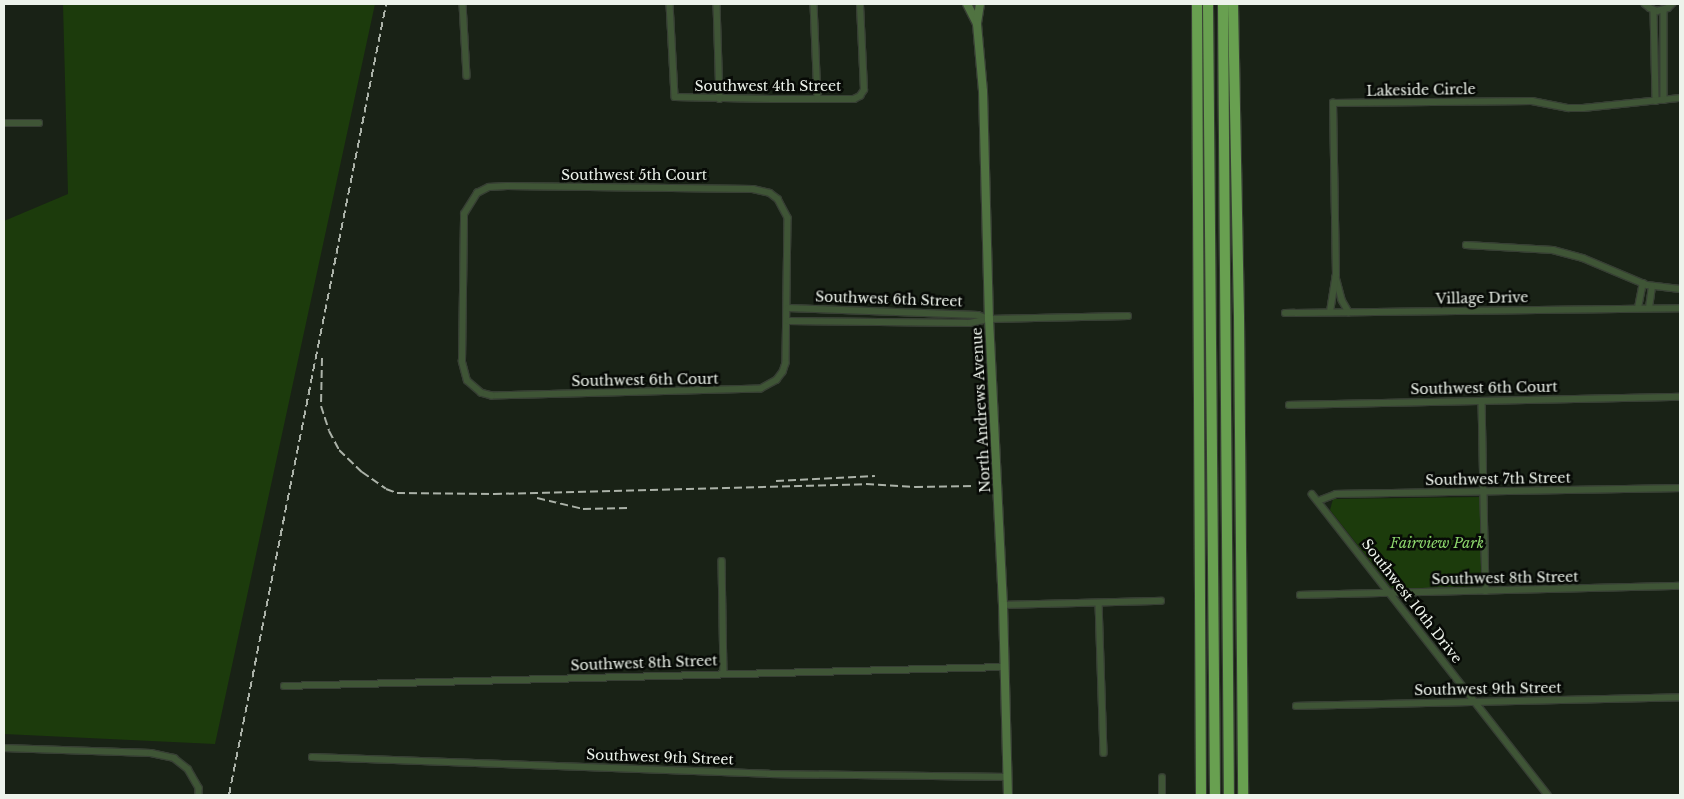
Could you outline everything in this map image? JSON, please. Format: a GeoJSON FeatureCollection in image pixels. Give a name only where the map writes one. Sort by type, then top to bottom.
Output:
{"type":"FeatureCollection","features":[{"type":"Feature","properties":{"kind":"highway"},"geometry":{"type":"LineString","coordinates":[[1197,4],[1201,795]]}},
{"type":"Feature","properties":{"kind":"highway"},"geometry":{"type":"LineString","coordinates":[[1208,4],[1215,795]]}},
{"type":"Feature","properties":{"kind":"highway"},"geometry":{"type":"LineString","coordinates":[[1223,4],[1229,795]]}},
{"type":"Feature","properties":{"kind":"highway"},"geometry":{"type":"LineString","coordinates":[[1233,4],[1243,795]]}},
{"type":"Feature","properties":{"kind":"highway"},"geometry":{"type":"LineString","coordinates":[[1198,425],[1212,326]]}},
{"type":"Feature","properties":{"kind":"highway"},"geometry":{"type":"LineString","coordinates":[[1227,564],[1242,650]]}},
{"type":"Feature","properties":{"kind":"main road","name":"North Andrews Avenue"},"geometry":{"type":"LineString","coordinates":[[967,4],[977,24]]}},
{"type":"Feature","properties":{"kind":"main road","name":"North Andrews Avenue"},"geometry":{"type":"LineString","coordinates":[[980,4],[977,24],[983,92],[989,319],[1003,605],[1008,795]]}},
{"type":"Feature","properties":{"kind":"street"},"geometry":{"type":"LineString","coordinates":[[464,4],[467,76]]}},
{"type":"Feature","properties":{"kind":"street","name":"Southwest 4th Street"},"geometry":{"type":"LineString","coordinates":[[670,4],[675,97],[720,99],[854,99],[860,96],[864,90],[860,4]]}},
{"type":"Feature","properties":{"kind":"street"},"geometry":{"type":"LineString","coordinates":[[717,4],[720,99]]}},
{"type":"Feature","properties":{"kind":"street"},"geometry":{"type":"LineString","coordinates":[[814,4],[818,99]]}},
{"type":"Feature","properties":{"kind":"street"},"geometry":{"type":"LineString","coordinates":[[1646,4],[1654,11],[1664,10],[1672,4]]}},
{"type":"Feature","properties":{"kind":"street"},"geometry":{"type":"LineString","coordinates":[[1664,10],[1664,100]]}},
{"type":"Feature","properties":{"kind":"street"},"geometry":{"type":"LineString","coordinates":[[1654,11],[1656,102]]}},
{"type":"Feature","properties":{"kind":"street","name":"Lakeside Circle"},"geometry":{"type":"LineString","coordinates":[[1330,312],[1336,275],[1333,104],[1532,101],[1576,108],[1656,102],[1680,98]]}},
{"type":"Feature","properties":{"kind":"street"},"geometry":{"type":"LineString","coordinates":[[4,123],[39,123]]}},
{"type":"Feature","properties":{"kind":"street","name":"Southwest 5th Court"},"geometry":{"type":"LineString","coordinates":[[492,396],[481,393],[467,381],[462,362],[464,214],[470,201],[477,193],[489,187],[763,190],[778,199],[788,218],[788,308]]}},
{"type":"Feature","properties":{"kind":"street"},"geometry":{"type":"LineString","coordinates":[[1466,245],[1553,250],[1583,258],[1652,287],[1680,289]]}},
{"type":"Feature","properties":{"kind":"street","name":"Lakeside Circle"},"geometry":{"type":"LineString","coordinates":[[1336,275],[1342,300],[1349,312]]}},
{"type":"Feature","properties":{"kind":"street"},"geometry":{"type":"LineString","coordinates":[[1638,308],[1643,283]]}},
{"type":"Feature","properties":{"kind":"street"},"geometry":{"type":"LineString","coordinates":[[1649,308],[1652,287]]}},
{"type":"Feature","properties":{"kind":"street"},"geometry":{"type":"LineString","coordinates":[[788,308],[788,321]]}},
{"type":"Feature","properties":{"kind":"street","name":"Southwest 6th Street"},"geometry":{"type":"LineString","coordinates":[[788,308],[978,314],[989,319]]}},
{"type":"Feature","properties":{"kind":"street","name":"Village Drive"},"geometry":{"type":"LineString","coordinates":[[1285,313],[1680,308]]}},
{"type":"Feature","properties":{"kind":"street","name":"Southwest 6th Street"},"geometry":{"type":"LineString","coordinates":[[788,321],[970,323],[989,319],[1128,316]]}},
{"type":"Feature","properties":{"kind":"street","name":"Southwest 6th Court"},"geometry":{"type":"LineString","coordinates":[[492,396],[761,389],[777,380],[786,363],[788,321]]}},
{"type":"Feature","properties":{"kind":"street","name":"Southwest 6th Court"},"geometry":{"type":"LineString","coordinates":[[1289,405],[1680,397]]}},
{"type":"Feature","properties":{"kind":"street"},"geometry":{"type":"LineString","coordinates":[[1482,401],[1486,591]]}},
{"type":"Feature","properties":{"kind":"street","name":"Southwest 7th Street"},"geometry":{"type":"LineString","coordinates":[[1318,501],[1336,494],[1680,488]]}},
{"type":"Feature","properties":{"kind":"street","name":"Southwest 10th Drive"},"geometry":{"type":"LineString","coordinates":[[1312,494],[1548,795]]}},
{"type":"Feature","properties":{"kind":"street"},"geometry":{"type":"LineString","coordinates":[[722,561],[724,673]]}},
{"type":"Feature","properties":{"kind":"street","name":"Southwest 8th Street"},"geometry":{"type":"LineString","coordinates":[[1300,595],[1680,586]]}},
{"type":"Feature","properties":{"kind":"street"},"geometry":{"type":"LineString","coordinates":[[1003,605],[1161,601]]}},
{"type":"Feature","properties":{"kind":"street"},"geometry":{"type":"LineString","coordinates":[[1099,603],[1104,753]]}},
{"type":"Feature","properties":{"kind":"street","name":"Southwest 8th Street"},"geometry":{"type":"LineString","coordinates":[[284,686],[1004,667]]}},
{"type":"Feature","properties":{"kind":"street","name":"Southwest 9th Street"},"geometry":{"type":"LineString","coordinates":[[1296,706],[1680,697]]}},
{"type":"Feature","properties":{"kind":"street"},"geometry":{"type":"LineString","coordinates":[[4,748],[151,753],[174,758],[188,769],[199,788],[199,795]]}},
{"type":"Feature","properties":{"kind":"street","name":"Southwest 9th Street"},"geometry":{"type":"LineString","coordinates":[[312,757],[769,774],[1008,776]]}},
{"type":"Feature","properties":{"kind":"street"},"geometry":{"type":"LineString","coordinates":[[1162,778],[1162,795]]}},
{"type":"Feature","properties":{"kind":"green space"},"geometry":{"type":"Polygon","coordinates":[[[63,4],[375,4],[215,744],[4,734],[4,221],[68,194],[63,4]]]}},
{"type":"Feature","properties":{"kind":"green space","name":"Fairview Park"},"geometry":{"type":"Polygon","coordinates":[[[1481,497],[1483,587],[1393,590],[1330,510],[1333,499],[1481,497]]]}},
{"type":"Feature","properties":{"kind":"railway"},"geometry":{"type":"LineString","coordinates":[[229,795],[386,4]]}},
{"type":"Feature","properties":{"kind":"railway"},"geometry":{"type":"LineString","coordinates":[[322,358],[321,406],[329,431],[339,450],[362,472],[386,489],[397,493],[494,494],[866,484],[915,487],[975,486]]}},
{"type":"Feature","properties":{"kind":"railway"},"geometry":{"type":"LineString","coordinates":[[776,481],[875,476]]}},
{"type":"Feature","properties":{"kind":"railway"},"geometry":{"type":"LineString","coordinates":[[537,498],[583,509],[628,508]]}}]}
